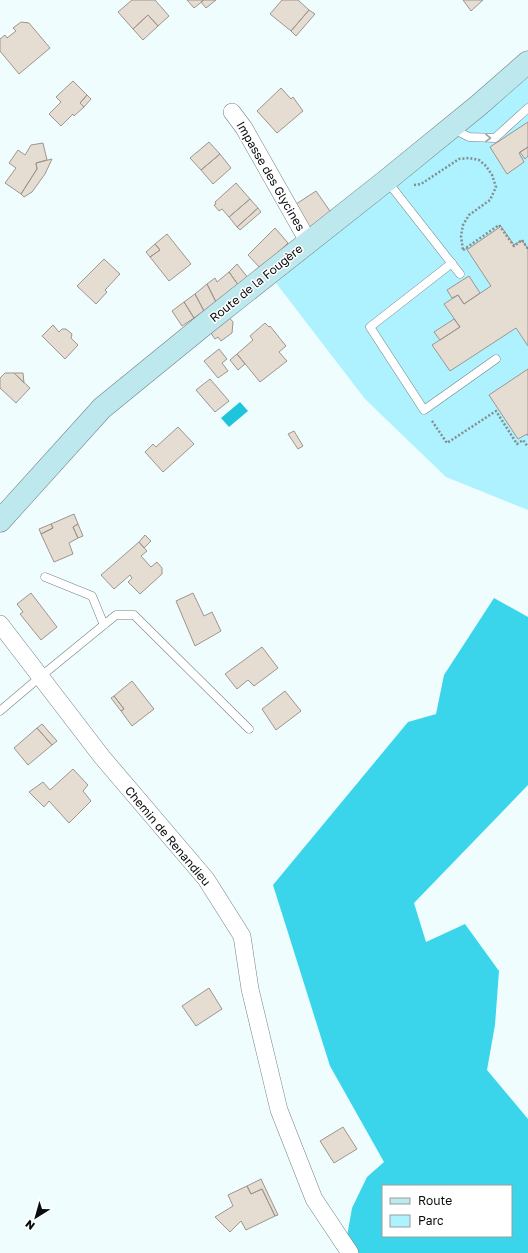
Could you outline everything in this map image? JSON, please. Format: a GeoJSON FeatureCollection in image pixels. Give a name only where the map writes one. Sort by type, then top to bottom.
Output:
{"type":"FeatureCollection","features":[{"type":"Feature","properties":{"kind":"street","name":"Route de la Fougère"},"geometry":{"type":"LineString","coordinates":[[0,521],[102,408],[308,241],[394,175],[528,62]]}},
{"type":"Feature","properties":{"kind":"street","name":"Impasse des Glycines"},"geometry":{"type":"LineString","coordinates":[[232,112],[244,128],[308,241]]}},
{"type":"Feature","properties":{"kind":"street","name":"Chemin de Renandieu"},"geometry":{"type":"LineString","coordinates":[[0,624],[102,757],[206,879],[242,936],[250,990],[279,1110],[314,1199],[350,1253]]}},
{"type":"Feature","properties":{"kind":"lane"},"geometry":{"type":"LineString","coordinates":[[451,128],[469,137],[495,138],[528,108]]}},
{"type":"Feature","properties":{"kind":"lane"},"geometry":{"type":"LineString","coordinates":[[394,175],[460,274]]}},
{"type":"Feature","properties":{"kind":"lane"},"geometry":{"type":"LineString","coordinates":[[451,262],[370,327],[424,410],[496,359]]}},
{"type":"Feature","properties":{"kind":"lane"},"geometry":{"type":"LineString","coordinates":[[45,577],[92,596],[104,625]]}},
{"type":"Feature","properties":{"kind":"lane"},"geometry":{"type":"LineString","coordinates":[[0,711],[116,615],[134,615],[249,729]]}},
{"type":"Feature","properties":{"kind":"path"},"geometry":{"type":"LineString","coordinates":[[394,175],[415,186],[422,184],[459,159],[469,158],[479,160],[486,166],[492,175],[496,187],[490,200],[469,215],[463,225],[461,236],[464,250]]}},
{"type":"Feature","properties":{"kind":"path"},"geometry":{"type":"LineString","coordinates":[[451,262],[464,250],[499,225],[514,246],[522,240],[528,249]]}},
{"type":"Feature","properties":{"kind":"path"},"geometry":{"type":"LineString","coordinates":[[424,410],[447,443],[496,411],[517,444],[523,440],[528,447]]}},
{"type":"Feature","properties":{"kind":"green space"},"geometry":{"type":"Polygon","coordinates":[[[528,76],[528,510],[446,477],[365,399],[276,283],[528,76]]]}},
{"type":"Feature","properties":{"kind":"shaded area"},"geometry":{"type":"Polygon","coordinates":[[[240,402],[248,411],[229,427],[221,418],[240,402]]]}},
{"type":"Feature","properties":{"kind":"shaded area"},"geometry":{"type":"Polygon","coordinates":[[[494,598],[528,617],[528,785],[414,903],[426,942],[465,924],[499,971],[495,1025],[487,1070],[528,1119],[528,1253],[359,1253],[346,1242],[352,1208],[367,1177],[384,1162],[330,1066],[273,885],[408,722],[436,714],[444,675],[494,598]]]}},
{"type":"Feature","properties":{"kind":"building"},"geometry":{"type":"Polygon","coordinates":[[[132,0],[155,0],[169,16],[158,26],[148,15],[133,29],[118,12],[132,0]]]}},
{"type":"Feature","properties":{"kind":"building"},"geometry":{"type":"Polygon","coordinates":[[[187,0],[204,0],[194,8],[187,0]]]}},
{"type":"Feature","properties":{"kind":"building"},"geometry":{"type":"Polygon","coordinates":[[[204,0],[216,0],[206,8],[201,2],[204,0]]]}},
{"type":"Feature","properties":{"kind":"building"},"geometry":{"type":"Polygon","coordinates":[[[282,0],[298,0],[309,10],[291,31],[270,14],[282,0]]]}},
{"type":"Feature","properties":{"kind":"building"},"geometry":{"type":"Polygon","coordinates":[[[463,0],[483,0],[471,11],[463,0]]]}},
{"type":"Feature","properties":{"kind":"building"},"geometry":{"type":"Polygon","coordinates":[[[309,10],[315,14],[296,36],[291,31],[309,10]]]}},
{"type":"Feature","properties":{"kind":"building"},"geometry":{"type":"Polygon","coordinates":[[[148,15],[158,26],[143,40],[133,29],[148,15]]]}},
{"type":"Feature","properties":{"kind":"building"},"geometry":{"type":"Polygon","coordinates":[[[21,22],[29,23],[50,48],[19,74],[0,51],[0,39],[5,35],[7,38],[16,31],[13,28],[21,22]]]}},
{"type":"Feature","properties":{"kind":"building"},"geometry":{"type":"Polygon","coordinates":[[[73,81],[87,95],[80,103],[84,107],[74,116],[73,114],[61,126],[49,114],[61,102],[56,97],[73,81]]]}},
{"type":"Feature","properties":{"kind":"building"},"geometry":{"type":"Polygon","coordinates":[[[281,88],[291,99],[293,97],[303,111],[277,133],[257,111],[281,88]]]}},
{"type":"Feature","properties":{"kind":"building"},"geometry":{"type":"Polygon","coordinates":[[[87,95],[91,99],[84,107],[80,103],[87,95]]]}},
{"type":"Feature","properties":{"kind":"building"},"geometry":{"type":"Polygon","coordinates":[[[528,122],[528,147],[519,153],[524,162],[507,174],[490,147],[528,122]]]}},
{"type":"Feature","properties":{"kind":"building"},"geometry":{"type":"Polygon","coordinates":[[[209,142],[220,154],[201,170],[190,158],[209,142]]]}},
{"type":"Feature","properties":{"kind":"building"},"geometry":{"type":"Polygon","coordinates":[[[43,143],[47,160],[36,163],[37,169],[21,194],[5,183],[16,168],[9,163],[18,150],[25,155],[31,145],[43,143]]]}},
{"type":"Feature","properties":{"kind":"building"},"geometry":{"type":"Polygon","coordinates":[[[528,147],[528,156],[525,159],[520,152],[528,147]]]}},
{"type":"Feature","properties":{"kind":"building"},"geometry":{"type":"Polygon","coordinates":[[[220,154],[231,168],[213,184],[201,170],[220,154]]]}},
{"type":"Feature","properties":{"kind":"building"},"geometry":{"type":"Polygon","coordinates":[[[52,159],[45,174],[32,192],[24,197],[21,194],[37,169],[36,163],[52,159]]]}},
{"type":"Feature","properties":{"kind":"building"},"geometry":{"type":"Polygon","coordinates":[[[236,183],[250,199],[229,217],[222,209],[219,211],[214,205],[216,204],[215,202],[236,183]]]}},
{"type":"Feature","properties":{"kind":"building"},"geometry":{"type":"Polygon","coordinates":[[[316,191],[332,214],[308,230],[293,206],[316,191]]]}},
{"type":"Feature","properties":{"kind":"building"},"geometry":{"type":"Polygon","coordinates":[[[250,199],[258,208],[237,227],[229,217],[250,199]]]}},
{"type":"Feature","properties":{"kind":"building"},"geometry":{"type":"Polygon","coordinates":[[[258,208],[261,212],[240,230],[237,227],[258,208]]]}},
{"type":"Feature","properties":{"kind":"building"},"geometry":{"type":"Polygon","coordinates":[[[500,225],[514,245],[522,240],[528,249],[528,346],[516,328],[450,371],[432,345],[460,327],[444,304],[458,295],[464,304],[491,286],[466,248],[468,249],[500,227],[500,225]]]}},
{"type":"Feature","properties":{"kind":"building"},"geometry":{"type":"Polygon","coordinates":[[[275,228],[288,243],[261,269],[248,255],[275,228]]]}},
{"type":"Feature","properties":{"kind":"building"},"geometry":{"type":"Polygon","coordinates":[[[167,234],[191,264],[169,281],[150,257],[160,250],[155,244],[167,234]]]}},
{"type":"Feature","properties":{"kind":"building"},"geometry":{"type":"Polygon","coordinates":[[[155,244],[160,250],[150,257],[146,252],[155,244]]]}},
{"type":"Feature","properties":{"kind":"building"},"geometry":{"type":"Polygon","coordinates":[[[104,259],[120,274],[105,290],[107,292],[96,304],[77,286],[104,259]]]}},
{"type":"Feature","properties":{"kind":"building"},"geometry":{"type":"Polygon","coordinates":[[[237,264],[249,279],[239,286],[229,272],[237,264]]]}},
{"type":"Feature","properties":{"kind":"building"},"geometry":{"type":"Polygon","coordinates":[[[229,272],[239,286],[216,302],[207,284],[215,278],[217,282],[229,272]]]}},
{"type":"Feature","properties":{"kind":"building"},"geometry":{"type":"Polygon","coordinates":[[[469,276],[480,293],[464,304],[458,295],[452,298],[447,290],[469,276]]]}},
{"type":"Feature","properties":{"kind":"building"},"geometry":{"type":"Polygon","coordinates":[[[207,284],[216,302],[204,311],[195,294],[207,284]]]}},
{"type":"Feature","properties":{"kind":"building"},"geometry":{"type":"Polygon","coordinates":[[[195,294],[204,311],[194,318],[184,302],[195,294]]]}},
{"type":"Feature","properties":{"kind":"building"},"geometry":{"type":"Polygon","coordinates":[[[184,302],[194,318],[182,326],[172,311],[184,302]]]}},
{"type":"Feature","properties":{"kind":"building"},"geometry":{"type":"Polygon","coordinates":[[[227,315],[233,322],[232,333],[221,341],[218,337],[215,339],[208,329],[227,315]]]}},
{"type":"Feature","properties":{"kind":"building"},"geometry":{"type":"Polygon","coordinates":[[[454,319],[460,327],[440,340],[434,332],[454,319]]]}},
{"type":"Feature","properties":{"kind":"building"},"geometry":{"type":"Polygon","coordinates":[[[265,323],[269,327],[270,326],[286,346],[279,352],[287,361],[260,382],[237,354],[253,340],[250,336],[265,323]]]}},
{"type":"Feature","properties":{"kind":"building"},"geometry":{"type":"Polygon","coordinates":[[[53,325],[59,332],[62,329],[66,329],[72,334],[71,338],[78,345],[65,359],[42,336],[53,325]]]}},
{"type":"Feature","properties":{"kind":"building"},"geometry":{"type":"Polygon","coordinates":[[[219,349],[227,359],[222,363],[228,371],[218,378],[204,361],[219,349]]]}},
{"type":"Feature","properties":{"kind":"building"},"geometry":{"type":"Polygon","coordinates":[[[237,354],[245,364],[238,370],[230,360],[237,354]]]}},
{"type":"Feature","properties":{"kind":"building"},"geometry":{"type":"Polygon","coordinates":[[[528,369],[528,436],[527,434],[518,439],[489,395],[528,369]]]}},
{"type":"Feature","properties":{"kind":"building"},"geometry":{"type":"Polygon","coordinates":[[[5,373],[14,373],[30,388],[16,403],[0,388],[0,378],[5,373]]]}},
{"type":"Feature","properties":{"kind":"building"},"geometry":{"type":"Polygon","coordinates":[[[14,373],[23,373],[24,383],[14,373]]]}},
{"type":"Feature","properties":{"kind":"building"},"geometry":{"type":"Polygon","coordinates":[[[210,379],[229,401],[215,412],[196,390],[210,379]]]}},
{"type":"Feature","properties":{"kind":"building"},"geometry":{"type":"Polygon","coordinates":[[[178,427],[194,444],[163,472],[145,452],[153,444],[156,447],[178,427]]]}},
{"type":"Feature","properties":{"kind":"building"},"geometry":{"type":"Polygon","coordinates":[[[294,431],[303,446],[298,449],[288,434],[294,431]]]}},
{"type":"Feature","properties":{"kind":"building"},"geometry":{"type":"Polygon","coordinates":[[[74,514],[78,524],[73,527],[78,538],[69,543],[73,554],[54,562],[41,534],[53,528],[51,524],[74,514]]]}},
{"type":"Feature","properties":{"kind":"building"},"geometry":{"type":"Polygon","coordinates":[[[51,524],[53,528],[41,534],[39,529],[51,524]]]}},
{"type":"Feature","properties":{"kind":"building"},"geometry":{"type":"Polygon","coordinates":[[[78,524],[83,536],[78,538],[73,527],[78,524]]]}},
{"type":"Feature","properties":{"kind":"building"},"geometry":{"type":"Polygon","coordinates":[[[145,535],[151,541],[144,548],[139,542],[145,535]]]}},
{"type":"Feature","properties":{"kind":"building"},"geometry":{"type":"Polygon","coordinates":[[[139,542],[147,551],[141,556],[151,567],[157,562],[162,568],[162,574],[140,594],[128,582],[132,578],[130,575],[114,589],[101,575],[139,542]]]}},
{"type":"Feature","properties":{"kind":"building"},"geometry":{"type":"Polygon","coordinates":[[[31,593],[57,627],[41,640],[20,614],[23,612],[17,604],[31,593]]]}},
{"type":"Feature","properties":{"kind":"building"},"geometry":{"type":"Polygon","coordinates":[[[193,593],[204,616],[212,612],[221,631],[195,646],[176,601],[193,593]]]}},
{"type":"Feature","properties":{"kind":"building"},"geometry":{"type":"Polygon","coordinates":[[[262,647],[278,668],[254,686],[248,680],[237,689],[225,674],[262,647]]]}},
{"type":"Feature","properties":{"kind":"building"},"geometry":{"type":"Polygon","coordinates":[[[132,681],[154,709],[132,726],[121,711],[124,709],[114,696],[132,681]]]}},
{"type":"Feature","properties":{"kind":"building"},"geometry":{"type":"Polygon","coordinates":[[[285,691],[301,711],[276,730],[262,709],[285,691]]]}},
{"type":"Feature","properties":{"kind":"building"},"geometry":{"type":"Polygon","coordinates":[[[114,696],[124,709],[121,711],[111,698],[114,696]]]}},
{"type":"Feature","properties":{"kind":"building"},"geometry":{"type":"Polygon","coordinates":[[[42,724],[57,741],[52,745],[37,728],[42,724]]]}},
{"type":"Feature","properties":{"kind":"building"},"geometry":{"type":"Polygon","coordinates":[[[37,728],[52,745],[28,765],[14,748],[37,728]]]}},
{"type":"Feature","properties":{"kind":"building"},"geometry":{"type":"Polygon","coordinates":[[[73,769],[88,785],[83,791],[91,801],[69,823],[49,801],[44,807],[29,792],[43,782],[50,790],[73,769]]]}},
{"type":"Feature","properties":{"kind":"building"},"geometry":{"type":"Polygon","coordinates":[[[209,988],[222,1009],[196,1026],[182,1006],[209,988]]]}},
{"type":"Feature","properties":{"kind":"building"},"geometry":{"type":"Polygon","coordinates":[[[343,1127],[357,1149],[334,1163],[320,1141],[343,1127]]]}},
{"type":"Feature","properties":{"kind":"building"},"geometry":{"type":"Polygon","coordinates":[[[261,1179],[278,1215],[275,1216],[262,1189],[251,1194],[247,1186],[261,1179]]]}},
{"type":"Feature","properties":{"kind":"building"},"geometry":{"type":"Polygon","coordinates":[[[247,1186],[251,1194],[262,1189],[275,1216],[246,1230],[241,1221],[230,1232],[215,1217],[233,1206],[228,1195],[247,1186]]]}}]}
